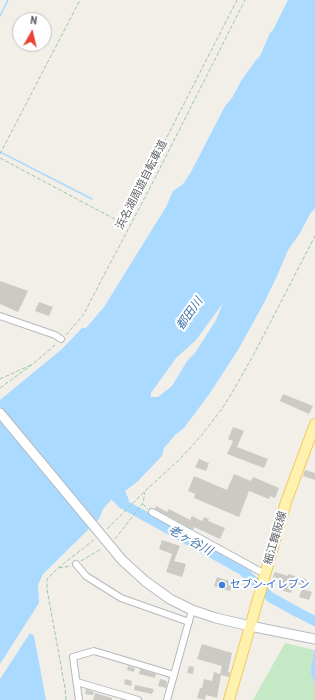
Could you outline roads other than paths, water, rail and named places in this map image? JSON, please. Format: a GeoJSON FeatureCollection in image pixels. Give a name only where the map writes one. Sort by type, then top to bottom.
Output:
{"type":"FeatureCollection","features":[{"type":"Feature","properties":{"kind":"main road","name":"細江舞阪線"},"geometry":{"type":"LineString","coordinates":[[229,700],[286,502],[315,424]]}},
{"type":"Feature","properties":{"kind":"street"},"geometry":{"type":"LineString","coordinates":[[0,316],[55,334],[61,339]]}},
{"type":"Feature","properties":{"kind":"street"},"geometry":{"type":"LineString","coordinates":[[0,413],[122,560],[145,581],[170,599],[192,610],[216,618],[315,638]]}},
{"type":"Feature","properties":{"kind":"street"},"geometry":{"type":"LineString","coordinates":[[152,512],[264,578]]}},
{"type":"Feature","properties":{"kind":"street"},"geometry":{"type":"LineString","coordinates":[[76,564],[86,576],[121,598],[189,622]]}},
{"type":"Feature","properties":{"kind":"street"},"geometry":{"type":"LineString","coordinates":[[168,700],[192,610]]}},
{"type":"Feature","properties":{"kind":"street"},"geometry":{"type":"LineString","coordinates":[[79,700],[73,657],[94,651],[174,675]]}},
{"type":"Feature","properties":{"kind":"street"},"geometry":{"type":"LineString","coordinates":[[77,682],[138,700]]}},
{"type":"Feature","properties":{"kind":"water","name":"都田川"},"geometry":{"type":"Polygon","coordinates":[[[288,0],[315,0],[315,208],[288,250],[265,301],[238,350],[210,393],[184,428],[175,435],[164,448],[162,456],[137,482],[125,491],[129,500],[123,506],[111,500],[103,509],[99,519],[43,574],[38,585],[39,603],[0,664],[0,400],[62,349],[82,328],[86,328],[104,307],[166,207],[173,191],[183,184],[191,172],[225,106],[232,98],[241,81],[260,56],[270,33],[288,0]],[[223,303],[196,340],[176,358],[151,393],[151,397],[158,397],[172,386],[187,361],[195,353],[216,320],[223,303]]]}},
{"type":"Feature","properties":{"kind":"water"},"geometry":{"type":"Polygon","coordinates":[[[30,633],[34,636],[46,700],[0,700],[0,679],[30,633]]]}},
{"type":"Feature","properties":{"kind":"water"},"geometry":{"type":"Polygon","coordinates":[[[315,650],[315,685],[310,672],[315,650]]]}},
{"type":"Feature","properties":{"kind":"waterway"},"geometry":{"type":"LineString","coordinates":[[0,16],[8,0]]}},
{"type":"Feature","properties":{"kind":"waterway"},"geometry":{"type":"LineString","coordinates":[[0,152],[92,199]]}},
{"type":"Feature","properties":{"kind":"waterway","name":"老ヶ谷川"},"geometry":{"type":"LineString","coordinates":[[116,497],[123,504],[242,570],[270,597],[315,621]]}},
{"type":"Feature","properties":{"kind":"place","name":"セブン-イレブン"},"geometry":{"type":"Point","coordinates":[222,585]}}]}
